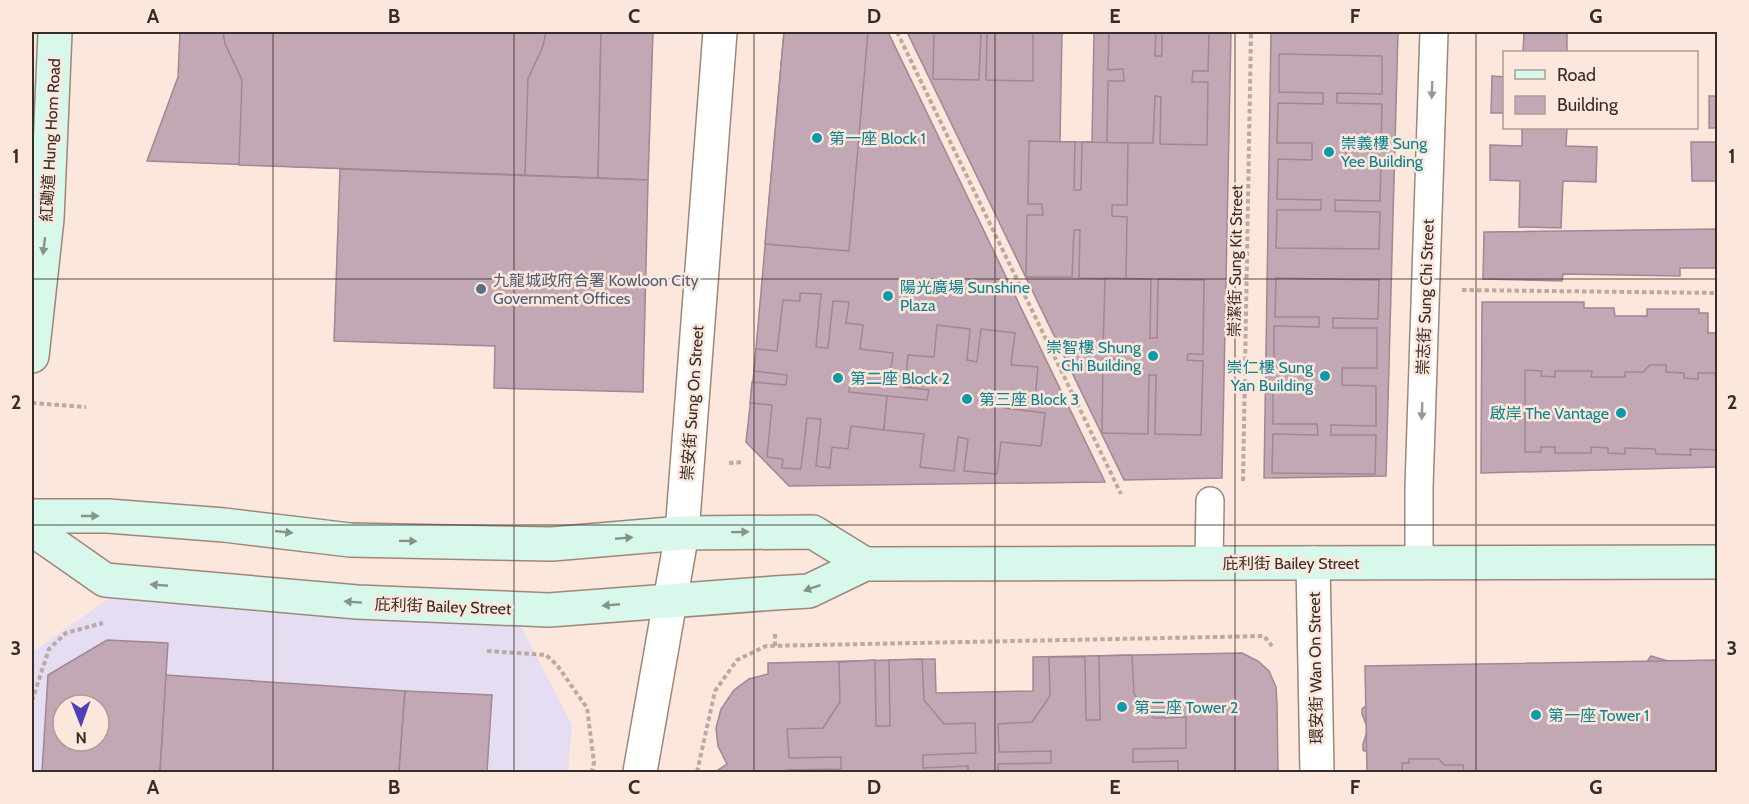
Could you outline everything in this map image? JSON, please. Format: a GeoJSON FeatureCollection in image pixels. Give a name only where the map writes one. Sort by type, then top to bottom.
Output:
{"type":"FeatureCollection","features":[{"type":"Feature","properties":{"kind":"main road","name":"紅磡道 Hung Hom Road"},"geometry":{"type":"LineString","coordinates":[[32,356],[47,219],[55,32]]}},
{"type":"Feature","properties":{"kind":"main road"},"geometry":{"type":"LineString","coordinates":[[32,516],[108,516],[224,525],[362,540],[552,544],[682,532],[813,532],[865,564]]}},
{"type":"Feature","properties":{"kind":"main road","name":"庇利街 Bailey Street"},"geometry":{"type":"LineString","coordinates":[[32,529],[105,580],[357,602],[549,610],[809,591],[865,564],[1718,562]]}},
{"type":"Feature","properties":{"kind":"street","name":"崇安街 Sung On Street"},"geometry":{"type":"LineString","coordinates":[[640,772],[682,532],[720,32]]}},
{"type":"Feature","properties":{"kind":"street","name":"環安街 Wan On Street"},"geometry":{"type":"LineString","coordinates":[[1314,563],[1317,772]]}},
{"type":"Feature","properties":{"kind":"lane","name":"崇志街 Sung Chi Street"},"geometry":{"type":"LineString","coordinates":[[1419,563],[1419,487],[1434,32]]}},
{"type":"Feature","properties":{"kind":"lane"},"geometry":{"type":"LineString","coordinates":[[1209,563],[1210,501]]}},
{"type":"Feature","properties":{"kind":"path"},"geometry":{"type":"LineString","coordinates":[[897,32],[1121,494]]}},
{"type":"Feature","properties":{"kind":"path","name":"崇潔街 Sung Kit Street"},"geometry":{"type":"LineString","coordinates":[[1243,491],[1251,32]]}},
{"type":"Feature","properties":{"kind":"path"},"geometry":{"type":"LineString","coordinates":[[1426,290],[1718,293]]}},
{"type":"Feature","properties":{"kind":"path"},"geometry":{"type":"LineString","coordinates":[[32,403],[86,407]]}},
{"type":"Feature","properties":{"kind":"path"},"geometry":{"type":"LineString","coordinates":[[32,701],[49,649],[66,633],[103,622]]}},
{"type":"Feature","properties":{"kind":"path"},"geometry":{"type":"LineString","coordinates":[[697,772],[715,691],[737,660],[766,646],[1264,636]]}},
{"type":"Feature","properties":{"kind":"path"},"geometry":{"type":"LineString","coordinates":[[565,679],[587,708],[594,762],[592,772]]}},
{"type":"Feature","properties":{"kind":"shaded area"},"geometry":{"type":"Polygon","coordinates":[[[111,597],[517,618],[572,725],[568,772],[32,772],[32,652],[111,597]]]}},
{"type":"Feature","properties":{"kind":"building"},"geometry":{"type":"Polygon","coordinates":[[[180,32],[601,32],[598,178],[147,161],[178,77],[180,32]]]}},
{"type":"Feature","properties":{"kind":"building"},"geometry":{"type":"Polygon","coordinates":[[[223,32],[546,32],[543,46],[528,79],[525,175],[239,165],[242,80],[225,44],[223,32]]]}},
{"type":"Feature","properties":{"kind":"building"},"geometry":{"type":"Polygon","coordinates":[[[601,32],[653,32],[648,180],[598,178],[601,32]]]}},
{"type":"Feature","properties":{"kind":"building","name":"陽光廣場 Sunshine Plaza"},"geometry":{"type":"Polygon","coordinates":[[[784,32],[888,32],[1105,482],[789,486],[746,442],[784,32]]]}},
{"type":"Feature","properties":{"kind":"building","name":"第一座 Block 1"},"geometry":{"type":"Polygon","coordinates":[[[784,32],[868,32],[849,251],[765,244],[784,32]]]}},
{"type":"Feature","properties":{"kind":"building"},"geometry":{"type":"Polygon","coordinates":[[[907,32],[1062,32],[1060,142],[1092,142],[1094,32],[1231,32],[1222,478],[1124,480],[907,32]]]}},
{"type":"Feature","properties":{"kind":"building"},"geometry":{"type":"Polygon","coordinates":[[[934,32],[981,32],[979,80],[933,79],[934,32]]]}},
{"type":"Feature","properties":{"kind":"building"},"geometry":{"type":"Polygon","coordinates":[[[981,32],[1033,32],[1033,81],[986,80],[987,33],[981,32]]]}},
{"type":"Feature","properties":{"kind":"building"},"geometry":{"type":"Polygon","coordinates":[[[1109,32],[1156,32],[1155,56],[1162,56],[1162,32],[1209,32],[1208,71],[1193,71],[1192,82],[1208,82],[1207,145],[1160,144],[1161,97],[1155,96],[1153,143],[1107,143],[1108,81],[1124,81],[1123,69],[1108,70],[1109,32]]]}},
{"type":"Feature","properties":{"kind":"building"},"geometry":{"type":"Polygon","coordinates":[[[1271,32],[1398,32],[1386,476],[1264,478],[1271,32]]]}},
{"type":"Feature","properties":{"kind":"building"},"geometry":{"type":"Polygon","coordinates":[[[1524,32],[1567,32],[1567,51],[1523,51],[1524,32]]]}},
{"type":"Feature","properties":{"kind":"building","name":"崇義樓 Sung Yee Building"},"geometry":{"type":"Polygon","coordinates":[[[1279,54],[1382,56],[1382,94],[1337,93],[1337,103],[1382,104],[1381,144],[1346,144],[1346,160],[1381,161],[1380,201],[1335,200],[1335,211],[1380,212],[1379,249],[1276,248],[1277,210],[1321,210],[1321,200],[1277,199],[1278,159],[1312,160],[1312,143],[1277,143],[1278,103],[1323,104],[1323,93],[1279,92],[1279,54]]]}},
{"type":"Feature","properties":{"kind":"building"},"geometry":{"type":"Polygon","coordinates":[[[1492,76],[1503,77],[1503,113],[1491,113],[1492,76]]]}},
{"type":"Feature","properties":{"kind":"building"},"geometry":{"type":"Polygon","coordinates":[[[1709,96],[1718,96],[1718,128],[1709,128],[1709,96]]]}},
{"type":"Feature","properties":{"kind":"building"},"geometry":{"type":"Polygon","coordinates":[[[1522,129],[1567,129],[1566,146],[1597,147],[1596,182],[1563,181],[1561,228],[1519,227],[1520,181],[1490,180],[1490,145],[1522,146],[1522,129]]]}},
{"type":"Feature","properties":{"kind":"building"},"geometry":{"type":"Polygon","coordinates":[[[1029,141],[1075,142],[1074,190],[1081,190],[1082,142],[1128,143],[1127,205],[1112,205],[1112,216],[1127,217],[1126,279],[1079,278],[1080,230],[1074,230],[1072,277],[1026,277],[1027,215],[1043,215],[1042,204],[1028,204],[1029,141]]]}},
{"type":"Feature","properties":{"kind":"building"},"geometry":{"type":"Polygon","coordinates":[[[1691,142],[1718,142],[1718,181],[1692,181],[1691,142]]]}},
{"type":"Feature","properties":{"kind":"building"},"geometry":{"type":"Polygon","coordinates":[[[340,169],[648,180],[643,392],[494,388],[495,346],[334,341],[340,169]]]}},
{"type":"Feature","properties":{"kind":"building"},"geometry":{"type":"Polygon","coordinates":[[[1718,229],[1718,268],[1680,268],[1680,276],[1563,274],[1562,281],[1483,279],[1484,232],[1718,229]]]}},
{"type":"Feature","properties":{"kind":"building","name":"崇智樓 Shung Chi Building"},"geometry":{"type":"Polygon","coordinates":[[[1105,278],[1151,279],[1150,338],[1157,338],[1158,279],[1204,280],[1203,354],[1188,354],[1187,360],[1203,361],[1201,435],[1155,434],[1156,375],[1149,375],[1148,434],[1102,433],[1103,359],[1119,359],[1119,353],[1103,352],[1105,278]]]}},
{"type":"Feature","properties":{"kind":"building","name":"崇仁樓 Sung Yan Building"},"geometry":{"type":"Polygon","coordinates":[[[1276,278],[1379,280],[1378,319],[1333,318],[1333,328],[1377,328],[1377,368],[1342,368],[1342,385],[1376,386],[1376,426],[1331,425],[1331,435],[1376,435],[1375,474],[1272,473],[1273,434],[1318,435],[1317,424],[1273,424],[1273,384],[1308,385],[1308,367],[1274,367],[1274,326],[1319,327],[1319,317],[1275,317],[1276,278]]]}},
{"type":"Feature","properties":{"kind":"building","name":"第二座 Block 2"},"geometry":{"type":"Polygon","coordinates":[[[800,293],[821,294],[816,347],[828,348],[833,301],[849,302],[846,323],[863,325],[860,349],[893,353],[889,385],[850,381],[849,392],[887,396],[884,430],[851,426],[848,449],[832,447],[830,468],[816,466],[821,419],[807,418],[801,469],[782,468],[783,459],[767,457],[772,405],[750,403],[752,382],[786,385],[787,375],[754,371],[756,349],[777,351],[783,300],[800,301],[800,293]]]}},
{"type":"Feature","properties":{"kind":"building"},"geometry":{"type":"Polygon","coordinates":[[[1482,302],[1584,302],[1584,308],[1614,308],[1615,316],[1647,316],[1647,309],[1699,309],[1699,313],[1708,313],[1708,333],[1718,333],[1718,467],[1481,473],[1482,302]]]}},
{"type":"Feature","properties":{"kind":"building","name":"第三座 Block 3"},"geometry":{"type":"Polygon","coordinates":[[[937,325],[970,329],[967,360],[977,362],[981,329],[1015,333],[1011,365],[1038,367],[1035,400],[1007,397],[1005,408],[1045,413],[1041,446],[1001,442],[997,474],[964,471],[968,439],[958,437],[954,471],[920,467],[924,434],[884,430],[887,396],[927,400],[929,390],[905,387],[908,355],[934,357],[937,325]]]}},
{"type":"Feature","properties":{"kind":"building","name":"啟岸 The Vantage"},"geometry":{"type":"Polygon","coordinates":[[[1650,365],[1666,365],[1666,372],[1684,373],[1684,378],[1698,379],[1698,373],[1715,373],[1715,376],[1718,376],[1718,450],[1690,449],[1691,455],[1656,454],[1655,449],[1625,448],[1625,454],[1608,453],[1608,448],[1591,447],[1591,453],[1555,453],[1555,447],[1541,447],[1541,452],[1525,452],[1525,370],[1542,371],[1541,376],[1555,377],[1555,371],[1592,371],[1591,377],[1625,377],[1625,372],[1643,372],[1650,365]]]}},
{"type":"Feature","properties":{"kind":"building"},"geometry":{"type":"Polygon","coordinates":[[[107,640],[168,643],[160,772],[42,772],[48,675],[107,640]]]}},
{"type":"Feature","properties":{"kind":"building"},"geometry":{"type":"Polygon","coordinates":[[[1242,653],[1258,661],[1269,671],[1276,687],[1278,772],[715,772],[727,764],[718,746],[716,728],[721,709],[734,690],[749,679],[768,674],[768,663],[935,659],[936,693],[1033,691],[1033,657],[1242,653]]]}},
{"type":"Feature","properties":{"kind":"building","name":"第二座 Tower 2"},"geometry":{"type":"Polygon","coordinates":[[[1132,655],[1134,694],[1154,718],[1186,717],[1186,748],[1133,749],[1133,762],[1178,761],[1178,772],[998,772],[998,764],[1051,763],[1051,751],[999,752],[998,724],[1032,722],[1050,696],[1049,657],[1085,657],[1086,720],[1100,720],[1099,656],[1132,655]]]}},
{"type":"Feature","properties":{"kind":"building","name":"第一座 Tower 1"},"geometry":{"type":"Polygon","coordinates":[[[1651,656],[1675,663],[1675,667],[1718,667],[1718,695],[1702,695],[1702,700],[1708,707],[1705,728],[1718,728],[1718,756],[1678,757],[1678,762],[1652,769],[1649,767],[1649,751],[1635,751],[1635,761],[1632,765],[1608,759],[1608,754],[1542,754],[1540,766],[1520,761],[1499,767],[1498,755],[1472,755],[1472,750],[1458,750],[1459,765],[1444,765],[1439,759],[1409,759],[1409,763],[1402,763],[1402,772],[1375,772],[1375,751],[1363,750],[1368,729],[1362,709],[1374,707],[1374,681],[1423,680],[1423,673],[1441,668],[1445,671],[1445,680],[1465,679],[1465,669],[1472,667],[1487,672],[1487,679],[1516,678],[1516,672],[1531,667],[1537,668],[1538,678],[1558,678],[1558,669],[1561,666],[1580,670],[1580,677],[1609,677],[1609,671],[1624,665],[1631,667],[1631,676],[1648,676],[1648,660],[1651,656]]]}},
{"type":"Feature","properties":{"kind":"building"},"geometry":{"type":"Polygon","coordinates":[[[922,659],[924,700],[944,724],[975,723],[976,753],[923,755],[923,768],[968,766],[968,772],[788,772],[788,770],[841,769],[841,757],[789,758],[787,729],[823,728],[840,702],[839,662],[875,660],[876,726],[890,726],[889,660],[922,659]]]}},
{"type":"Feature","properties":{"kind":"building","name":"第一座 Tower 1"},"geometry":{"type":"Polygon","coordinates":[[[1718,660],[1718,772],[1367,772],[1365,666],[1718,660]]]}},
{"type":"Feature","properties":{"kind":"building"},"geometry":{"type":"Polygon","coordinates":[[[166,675],[405,691],[399,772],[160,772],[166,675]]]}},
{"type":"Feature","properties":{"kind":"building"},"geometry":{"type":"Polygon","coordinates":[[[405,691],[492,695],[487,772],[399,772],[405,691]]]}},
{"type":"Feature","properties":{"kind":"building"},"geometry":{"type":"Polygon","coordinates":[[[1409,759],[1439,759],[1444,765],[1463,765],[1464,772],[1402,772],[1402,763],[1409,763],[1409,759]]]}},
{"type":"Feature","properties":{"kind":"place","name":"第一座 Block 1"},"geometry":{"type":"Point","coordinates":[817,138]}},
{"type":"Feature","properties":{"kind":"place","name":"崇義樓 Sung Yee Building"},"geometry":{"type":"Point","coordinates":[1329,152]}},
{"type":"Feature","properties":{"kind":"place","name":"九龍城政府合署 Kowloon City Government Offices"},"geometry":{"type":"Point","coordinates":[481,289]}},
{"type":"Feature","properties":{"kind":"place","name":"陽光廣場 Sunshine Plaza"},"geometry":{"type":"Point","coordinates":[888,296]}},
{"type":"Feature","properties":{"kind":"place","name":"崇智樓 Shung Chi Building"},"geometry":{"type":"Point","coordinates":[1153,356]}},
{"type":"Feature","properties":{"kind":"place","name":"崇仁樓 Sung Yan Building"},"geometry":{"type":"Point","coordinates":[1325,376]}},
{"type":"Feature","properties":{"kind":"place","name":"第二座 Block 2"},"geometry":{"type":"Point","coordinates":[838,378]}},
{"type":"Feature","properties":{"kind":"place","name":"第三座 Block 3"},"geometry":{"type":"Point","coordinates":[967,399]}},
{"type":"Feature","properties":{"kind":"place","name":"啟岸 The Vantage"},"geometry":{"type":"Point","coordinates":[1621,413]}},
{"type":"Feature","properties":{"kind":"place","name":"第二座 Tower 2"},"geometry":{"type":"Point","coordinates":[1122,707]}},
{"type":"Feature","properties":{"kind":"place","name":"第一座 Tower 1"},"geometry":{"type":"Point","coordinates":[1536,715]}}]}
